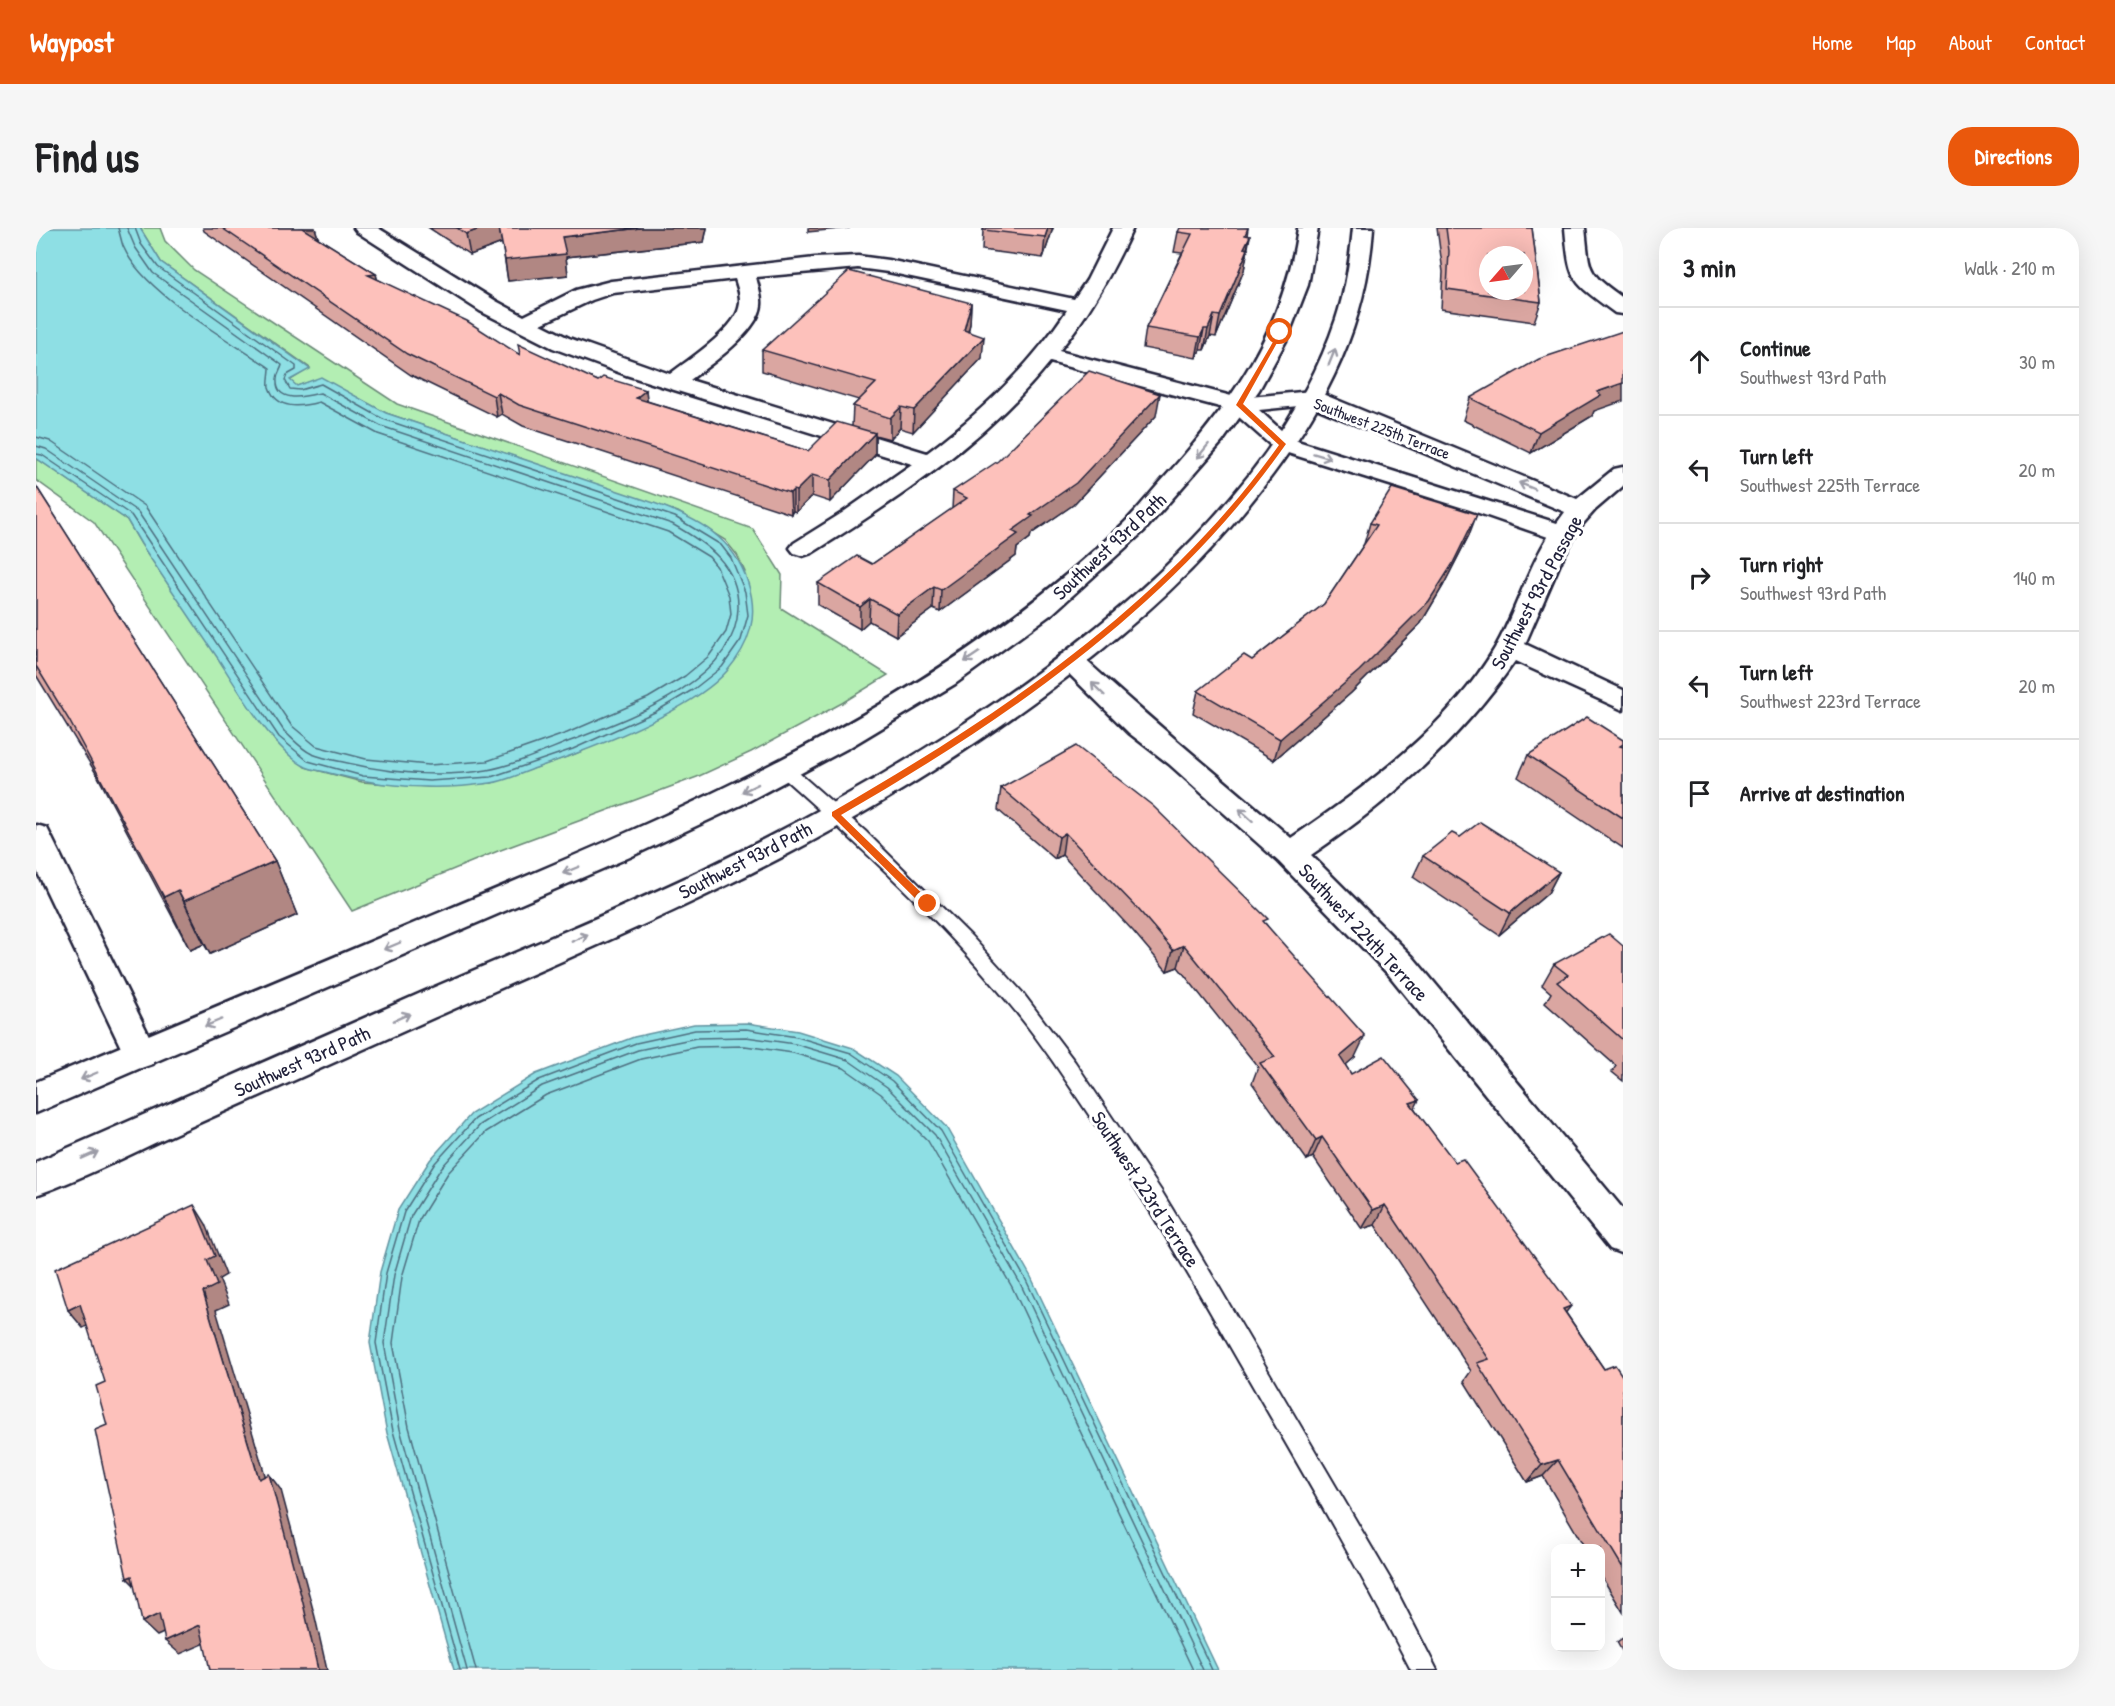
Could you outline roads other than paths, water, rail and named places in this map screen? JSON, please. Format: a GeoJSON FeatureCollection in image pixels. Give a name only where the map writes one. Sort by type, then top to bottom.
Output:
{"type":"FeatureCollection","features":[{"type":"Feature","properties":{"kind":"street"},"geometry":{"type":"LineString","coordinates":[[364,228],[452,285],[523,325],[609,362],[932,462]]}},
{"type":"Feature","properties":{"kind":"street"},"geometry":{"type":"LineString","coordinates":[[803,548],[842,525],[932,462],[984,417],[1046,354],[1081,307],[1101,276],[1123,228]]}},
{"type":"Feature","properties":{"kind":"street","name":"Southwest 93rd Path"},"geometry":{"type":"LineString","coordinates":[[36,1098],[692,817],[785,770],[917,694],[1040,609],[1146,515],[1187,471],[1239,405],[1267,358],[1290,306],[1304,257],[1308,228]]}},
{"type":"Feature","properties":{"kind":"street","name":"Southwest 93rd Path"},"geometry":{"type":"LineString","coordinates":[[36,1179],[720,875],[835,814],[908,772],[987,722],[1070,661],[1140,604],[1190,557],[1258,479],[1312,398],[1329,364],[1349,311],[1358,270],[1363,228]]}},
{"type":"Feature","properties":{"kind":"street"},"geometry":{"type":"LineString","coordinates":[[1575,228],[1580,267],[1585,280],[1623,308]]}},
{"type":"Feature","properties":{"kind":"street"},"geometry":{"type":"LineString","coordinates":[[523,325],[574,299],[611,287],[743,271],[858,262],[888,266],[1081,307]]}},
{"type":"Feature","properties":{"kind":"street"},"geometry":{"type":"LineString","coordinates":[[673,382],[721,343],[746,317],[751,307],[743,271]]}},
{"type":"Feature","properties":{"kind":"street"},"geometry":{"type":"LineString","coordinates":[[1046,354],[1239,405],[1283,444],[1479,505],[1563,534]]}},
{"type":"Feature","properties":{"kind":"street","name":"Southwest 225th Terrace"},"geometry":{"type":"LineString","coordinates":[[1239,405],[1312,398],[1382,425],[1580,509]]}},
{"type":"Feature","properties":{"kind":"street","name":"Southwest 93rd Passage"},"geometry":{"type":"LineString","coordinates":[[1290,854],[1357,808],[1419,756],[1493,673],[1509,647],[1563,534],[1580,509],[1623,474]]}},
{"type":"Feature","properties":{"kind":"street"},"geometry":{"type":"LineString","coordinates":[[1509,647],[1623,701]]}},
{"type":"Feature","properties":{"kind":"street","name":"Southwest 224th Terrace"},"geometry":{"type":"LineString","coordinates":[[1070,661],[1131,718],[1218,790],[1290,854],[1401,966],[1623,1237]]}},
{"type":"Feature","properties":{"kind":"street"},"geometry":{"type":"LineString","coordinates":[[36,836],[44,870],[141,1054]]}},
{"type":"Feature","properties":{"kind":"lane","name":"Southwest 223rd Terrace"},"geometry":{"type":"LineString","coordinates":[[785,770],[889,864],[990,967],[1068,1068],[1155,1198],[1192,1260],[1383,1591],[1424,1670]]}},
{"type":"Feature","properties":{"kind":"water"},"geometry":{"type":"Polygon","coordinates":[[[36,228],[140,228],[161,262],[310,369],[290,380],[297,386],[321,377],[386,413],[654,503],[699,523],[712,531],[733,553],[748,583],[753,607],[752,619],[742,651],[727,671],[711,686],[664,715],[583,751],[502,781],[450,787],[409,786],[369,782],[306,767],[282,748],[258,719],[127,520],[36,458],[36,228]]]}},
{"type":"Feature","properties":{"kind":"water"},"geometry":{"type":"Polygon","coordinates":[[[747,1023],[798,1031],[853,1048],[896,1076],[946,1127],[1031,1277],[1218,1670],[454,1670],[387,1433],[370,1343],[380,1272],[398,1210],[430,1160],[471,1114],[536,1074],[634,1037],[694,1024],[747,1023]]]}}]}
